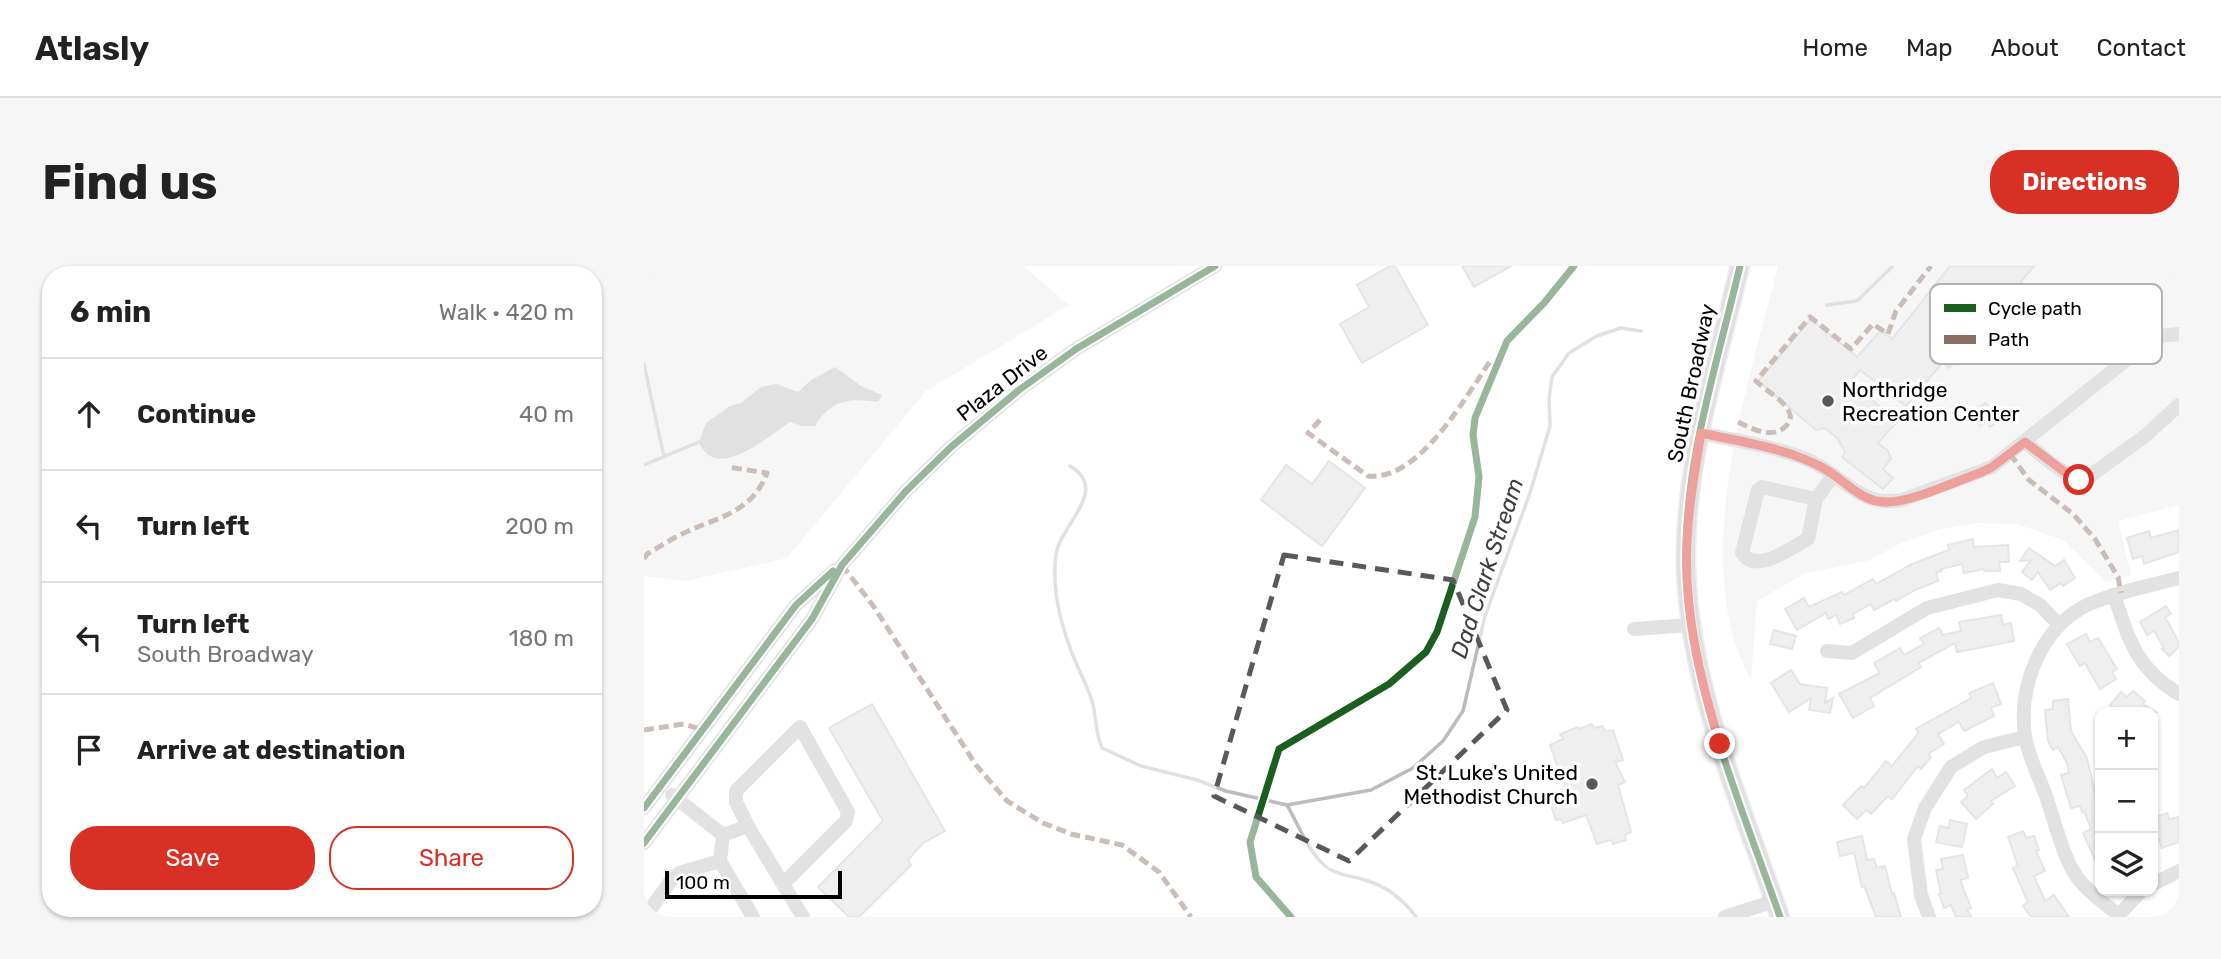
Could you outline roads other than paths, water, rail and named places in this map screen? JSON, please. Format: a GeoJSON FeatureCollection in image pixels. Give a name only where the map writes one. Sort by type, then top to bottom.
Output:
{"type":"FeatureCollection","features":[{"type":"Feature","properties":{"kind":"main road","name":"South Broadway"},"geometry":{"type":"LineString","coordinates":[[1740,266],[1701,433],[1686,545],[1691,625],[1702,684],[1720,744],[1778,909]]}},
{"type":"Feature","properties":{"kind":"street","name":"Plaza Drive"},"geometry":{"type":"LineString","coordinates":[[644,843],[812,620],[842,565],[859,542],[906,491],[982,419],[1076,349],[1214,266]]}},
{"type":"Feature","properties":{"kind":"street"},"geometry":{"type":"LineString","coordinates":[[1701,433],[1806,460],[1835,475],[1869,499],[1888,503],[1992,467],[2121,364]]}},
{"type":"Feature","properties":{"kind":"street"},"geometry":{"type":"LineString","coordinates":[[2025,442],[2079,480],[2087,478],[2145,436],[2179,405]]}},
{"type":"Feature","properties":{"kind":"street"},"geometry":{"type":"LineString","coordinates":[[1816,499],[1762,487],[1758,490],[1742,553],[1746,560],[1762,563],[1808,539],[1816,499],[1835,475]]}},
{"type":"Feature","properties":{"kind":"street","name":"Plaza Drive"},"geometry":{"type":"LineString","coordinates":[[644,808],[796,605],[842,565]]}},
{"type":"Feature","properties":{"kind":"street"},"geometry":{"type":"LineString","coordinates":[[2136,896],[2118,916],[2090,892],[2072,870],[2025,737],[2025,699],[2032,669],[2043,645],[2059,625],[2086,606],[2114,595],[2179,578]]}},
{"type":"Feature","properties":{"kind":"street"},"geometry":{"type":"LineString","coordinates":[[1827,651],[1852,653],[1927,608],[1998,590],[2021,594],[2040,605],[2059,625]]}},
{"type":"Feature","properties":{"kind":"street"},"geometry":{"type":"LineString","coordinates":[[2114,595],[2130,643],[2144,666],[2179,694]]}},
{"type":"Feature","properties":{"kind":"street"},"geometry":{"type":"LineString","coordinates":[[1634,629],[1691,625]]}},
{"type":"Feature","properties":{"kind":"street"},"geometry":{"type":"LineString","coordinates":[[717,711],[717,723],[673,782],[671,793],[723,835]]}},
{"type":"Feature","properties":{"kind":"street"},"geometry":{"type":"LineString","coordinates":[[783,884],[848,817],[848,812],[800,727],[736,792],[736,802],[748,825],[783,884],[803,917]]}},
{"type":"Feature","properties":{"kind":"street"},"geometry":{"type":"LineString","coordinates":[[1929,917],[1921,895],[1914,839],[1925,807],[1951,767],[1983,747],[2025,737]]}},
{"type":"Feature","properties":{"kind":"street"},"geometry":{"type":"LineString","coordinates":[[723,835],[748,825]]}},
{"type":"Feature","properties":{"kind":"street"},"geometry":{"type":"LineString","coordinates":[[723,835],[720,861],[753,917]]}},
{"type":"Feature","properties":{"kind":"street"},"geometry":{"type":"LineString","coordinates":[[645,917],[679,873],[720,861]]}},
{"type":"Feature","properties":{"kind":"street"},"geometry":{"type":"LineString","coordinates":[[2158,882],[2179,872]]}},
{"type":"Feature","properties":{"kind":"street"},"geometry":{"type":"LineString","coordinates":[[1725,917],[1778,909]]}},
{"type":"Feature","properties":{"kind":"waterway","name":"Dad Clark Stream"},"geometry":{"type":"LineString","coordinates":[[1827,305],[1857,301],[1893,266]]}},
{"type":"Feature","properties":{"kind":"waterway","name":"Dad Clark Stream"},"geometry":{"type":"LineString","coordinates":[[1287,805],[1371,790],[1413,768],[1443,741],[1463,711],[1485,616],[1530,493],[1550,426],[1549,399],[1552,377],[1569,353],[1597,336],[1621,328],[1641,331]]}},
{"type":"Feature","properties":{"kind":"waterway"},"geometry":{"type":"LineString","coordinates":[[644,364],[664,457]]}},
{"type":"Feature","properties":{"kind":"waterway"},"geometry":{"type":"LineString","coordinates":[[644,465],[699,442]]}},
{"type":"Feature","properties":{"kind":"waterway"},"geometry":{"type":"LineString","coordinates":[[1070,466],[1081,476],[1086,486],[1079,509],[1059,544],[1055,566],[1056,589],[1065,634],[1092,701],[1102,748],[1141,766],[1197,780],[1226,791],[1287,805],[1308,845],[1324,865],[1338,873],[1387,890],[1406,904],[1416,917]]}},
{"type":"Feature","properties":{"kind":"place","name":"Northridge Recreation Center"},"geometry":{"type":"Point","coordinates":[1828,401]}},
{"type":"Feature","properties":{"kind":"place","name":"St. Luke's United Methodist Church"},"geometry":{"type":"Point","coordinates":[1592,784]}}]}
